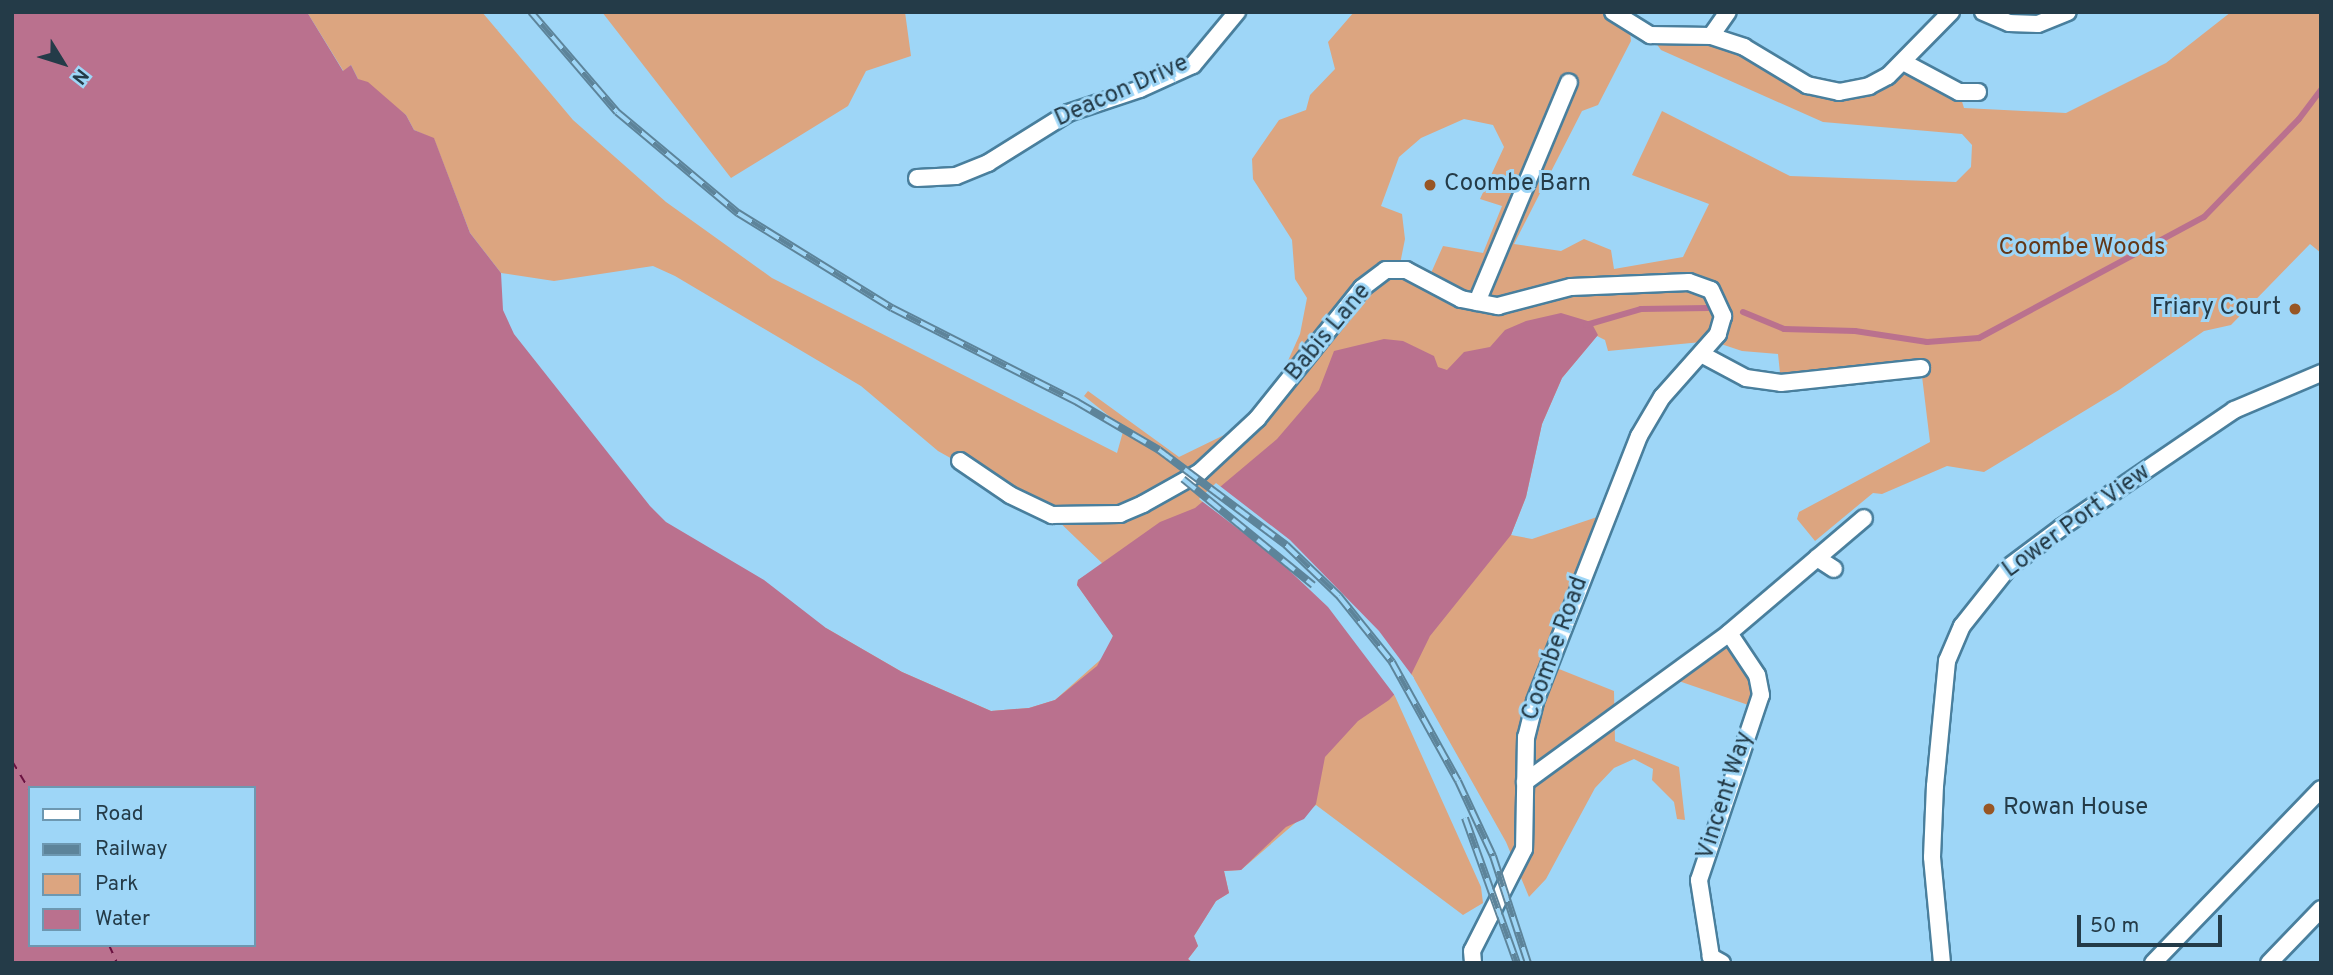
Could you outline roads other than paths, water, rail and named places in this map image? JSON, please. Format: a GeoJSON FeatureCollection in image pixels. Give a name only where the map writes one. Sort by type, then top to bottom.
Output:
{"type":"FeatureCollection","features":[{"type":"Feature","properties":{"kind":"street","name":"Deacon Drive"},"geometry":{"type":"LineString","coordinates":[[917,178],[959,184],[1030,135],[1068,113],[1140,89],[1193,65],[1237,12]]}},
{"type":"Feature","properties":{"kind":"street"},"geometry":{"type":"LineString","coordinates":[[1613,12],[1650,35],[1711,36],[1744,47],[1807,85],[1839,92],[1869,86],[1905,63],[1951,12]]}},
{"type":"Feature","properties":{"kind":"street"},"geometry":{"type":"LineString","coordinates":[[1711,36],[1728,12]]}},
{"type":"Feature","properties":{"kind":"street"},"geometry":{"type":"LineString","coordinates":[[1983,12],[2009,23],[2038,24],[2068,12]]}},
{"type":"Feature","properties":{"kind":"street"},"geometry":{"type":"LineString","coordinates":[[1905,63],[1959,92],[1978,92]]}},
{"type":"Feature","properties":{"kind":"street"},"geometry":{"type":"LineString","coordinates":[[1476,302],[1569,82]]}},
{"type":"Feature","properties":{"kind":"street","name":"Babis Lane"},"geometry":{"type":"LineString","coordinates":[[960,461],[1010,495],[1052,515],[1120,514],[1200,472],[1257,419],[1362,288],[1386,270],[1406,270],[1461,299],[1498,306],[1571,287],[1689,282],[1711,289],[1723,316],[1718,334],[1701,354]]}},
{"type":"Feature","properties":{"kind":"street"},"geometry":{"type":"LineString","coordinates":[[1701,354],[1746,378],[1782,383],[1921,368]]}},
{"type":"Feature","properties":{"kind":"street","name":"Coombe Road"},"geometry":{"type":"LineString","coordinates":[[1473,963],[1472,950],[1524,849],[1530,719],[1602,525],[1639,436],[1662,397],[1701,354]]}},
{"type":"Feature","properties":{"kind":"street","name":"Lower Port View"},"geometry":{"type":"LineString","coordinates":[[1942,963],[1932,857],[1941,709],[1947,662],[1974,608],[2009,567],[2234,410],[2321,373]]}},
{"type":"Feature","properties":{"kind":"street"},"geometry":{"type":"LineString","coordinates":[[1525,782],[1729,633],[1864,518]]}},
{"type":"Feature","properties":{"kind":"street"},"geometry":{"type":"LineString","coordinates":[[1817,558],[1834,569]]}},
{"type":"Feature","properties":{"kind":"street","name":"Vincent Way"},"geometry":{"type":"LineString","coordinates":[[1721,963],[1712,957],[1699,880],[1760,695],[1757,675],[1729,633]]}},
{"type":"Feature","properties":{"kind":"street"},"geometry":{"type":"LineString","coordinates":[[2153,963],[2321,789]]}},
{"type":"Feature","properties":{"kind":"street"},"geometry":{"type":"LineString","coordinates":[[2269,963],[2321,909]]}},
{"type":"Feature","properties":{"kind":"water"},"geometry":{"type":"Polygon","coordinates":[[[12,12],[307,12],[343,71],[351,65],[358,79],[368,82],[406,115],[414,130],[434,138],[470,233],[501,273],[503,310],[514,334],[650,506],[666,522],[764,580],[826,628],[902,672],[991,711],[1029,708],[1055,700],[1097,666],[1113,636],[1077,585],[1078,580],[1160,522],[1195,508],[1277,439],[1319,390],[1334,351],[1384,339],[1403,341],[1434,356],[1438,367],[1447,370],[1464,352],[1490,347],[1505,330],[1526,321],[1561,313],[1591,322],[1598,335],[1562,378],[1542,424],[1526,497],[1511,535],[1430,636],[1409,679],[1389,700],[1358,721],[1325,757],[1316,804],[1304,819],[1286,827],[1241,870],[1224,871],[1229,893],[1216,901],[1194,936],[1198,946],[1188,959],[1193,963],[12,963],[12,12]]]}},
{"type":"Feature","properties":{"kind":"waterway"},"geometry":{"type":"LineString","coordinates":[[1743,312],[1784,329],[1855,331],[1927,342],[1979,338],[2204,217],[2299,119],[2321,90]]}},
{"type":"Feature","properties":{"kind":"waterway"},"geometry":{"type":"LineString","coordinates":[[1586,325],[1641,309],[1708,308]]}},
{"type":"Feature","properties":{"kind":"railway"},"geometry":{"type":"LineString","coordinates":[[531,12],[617,112],[738,213],[892,308],[1077,402],[1159,450],[1286,545],[1339,596],[1392,662],[1458,781],[1493,856],[1528,963]]}},
{"type":"Feature","properties":{"kind":"railway"},"geometry":{"type":"LineString","coordinates":[[1183,479],[1313,585]]}},
{"type":"Feature","properties":{"kind":"railway"},"geometry":{"type":"LineString","coordinates":[[1465,818],[1517,963]]}},
{"type":"Feature","properties":{"kind":"place","name":"Coombe Barn"},"geometry":{"type":"Point","coordinates":[1430,185]}},
{"type":"Feature","properties":{"kind":"place","name":"Friary Court"},"geometry":{"type":"Point","coordinates":[2295,309]}},
{"type":"Feature","properties":{"kind":"place","name":"Rowan House"},"geometry":{"type":"Point","coordinates":[1989,809]}},
{"type":"Feature","properties":{"kind":"park label","name":"Coombe Woods"},"geometry":{"type":"Point","coordinates":[2082,249]}}]}
